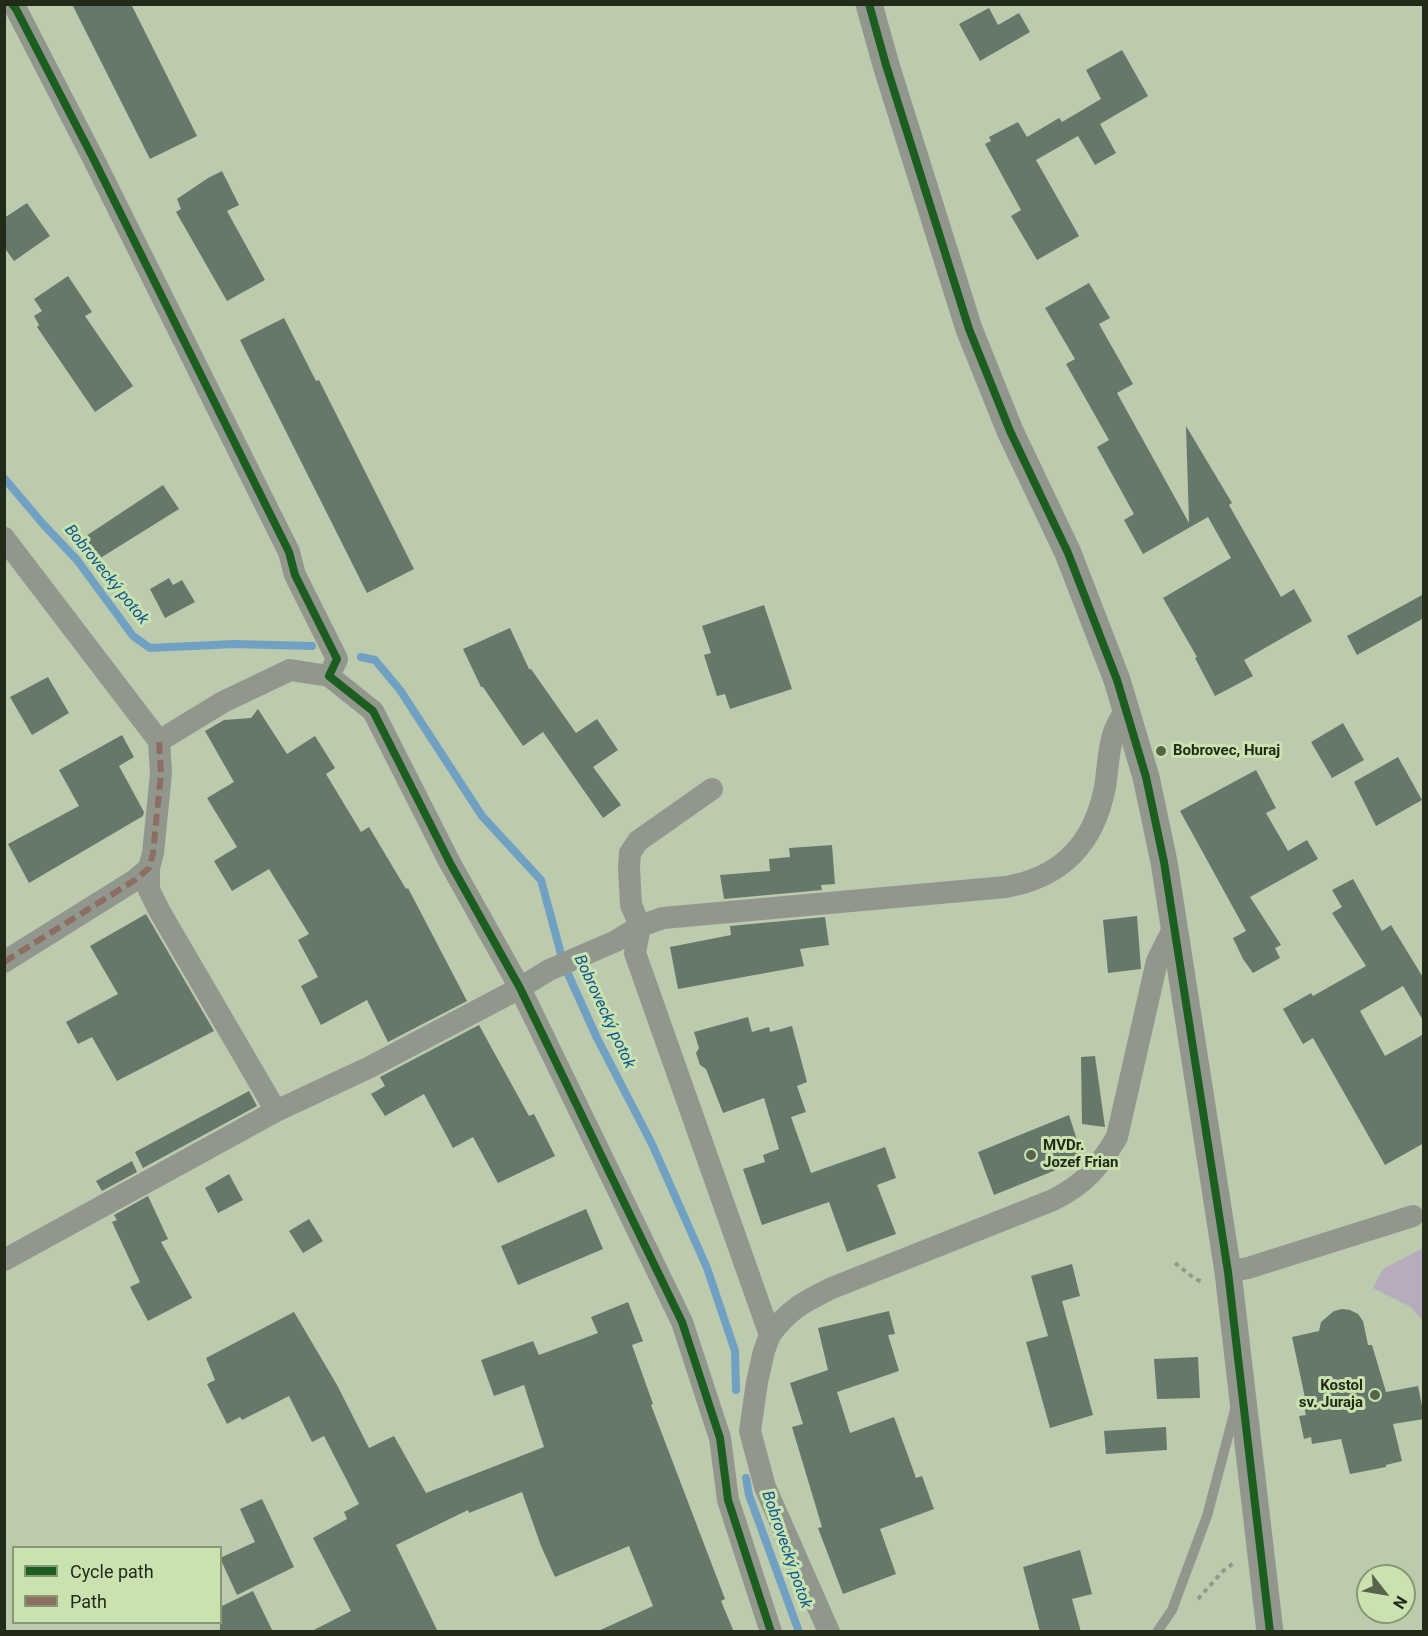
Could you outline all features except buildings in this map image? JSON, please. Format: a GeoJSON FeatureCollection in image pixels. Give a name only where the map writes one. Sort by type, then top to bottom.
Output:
{"type":"FeatureCollection","features":[{"type":"Feature","properties":{"kind":"street"},"geometry":{"type":"LineString","coordinates":[[12,4],[93,158],[289,552],[295,575],[337,659],[328,675]]}},
{"type":"Feature","properties":{"kind":"street"},"geometry":{"type":"LineString","coordinates":[[869,4],[969,329],[1010,431],[1068,553],[1126,708],[1146,777],[1164,862],[1220,1278],[1241,1386],[1270,1632]]}},
{"type":"Feature","properties":{"kind":"street"},"geometry":{"type":"LineString","coordinates":[[4,538],[159,741],[161,773],[153,853],[149,868],[149,890],[276,1111]]}},
{"type":"Feature","properties":{"kind":"street"},"geometry":{"type":"LineString","coordinates":[[159,741],[223,702],[290,670],[328,675],[373,711],[450,863],[520,988],[682,1322],[720,1438],[728,1500],[771,1632]]}},
{"type":"Feature","properties":{"kind":"street"},"geometry":{"type":"LineString","coordinates":[[4,1260],[276,1111],[370,1067],[520,988],[549,970],[616,941],[639,926],[663,918],[1006,887],[1044,876],[1070,858],[1089,832],[1104,790],[1113,733],[1126,708]]}},
{"type":"Feature","properties":{"kind":"street"},"geometry":{"type":"LineString","coordinates":[[712,789],[638,841],[630,853],[631,905],[639,926],[635,953],[770,1335]]}},
{"type":"Feature","properties":{"kind":"street"},"geometry":{"type":"LineString","coordinates":[[4,962],[135,880],[149,868]]}},
{"type":"Feature","properties":{"kind":"street"},"geometry":{"type":"LineString","coordinates":[[829,1632],[765,1487],[750,1431],[757,1382],[770,1335],[783,1316],[832,1288],[1053,1200],[1072,1191],[1090,1176],[1106,1157],[1118,1137],[1157,962],[1174,927]]}},
{"type":"Feature","properties":{"kind":"street"},"geometry":{"type":"LineString","coordinates":[[1220,1278],[1418,1214]]}},
{"type":"Feature","properties":{"kind":"street"},"geometry":{"type":"LineString","coordinates":[[720,1438],[750,1431]]}},
{"type":"Feature","properties":{"kind":"lane"},"geometry":{"type":"LineString","coordinates":[[1157,1632],[1172,1610],[1207,1516],[1241,1386]]}},
{"type":"Feature","properties":{"kind":"path"},"geometry":{"type":"LineString","coordinates":[[1174,1263],[1195,1279],[1220,1278]]}},
{"type":"Feature","properties":{"kind":"shaded area"},"geometry":{"type":"Polygon","coordinates":[[[1423,1248],[1423,1321],[1411,1307],[1373,1288],[1383,1269],[1423,1248]]]}},
{"type":"Feature","properties":{"kind":"waterway","name":"Bobrovecký potok"},"geometry":{"type":"LineString","coordinates":[[4,478],[77,560],[133,636],[150,648],[234,644],[312,646]]}},
{"type":"Feature","properties":{"kind":"waterway","name":"Bobrovecký potok"},"geometry":{"type":"LineString","coordinates":[[361,657],[375,660],[400,690],[482,816],[541,880],[564,965],[597,1038],[652,1144],[707,1268],[735,1351],[736,1390]]}},
{"type":"Feature","properties":{"kind":"waterway","name":"Bobrovecký potok"},"geometry":{"type":"LineString","coordinates":[[746,1478],[749,1495],[799,1632]]}},
{"type":"Feature","properties":{"kind":"marked path"},"geometry":{"type":"LineString","coordinates":[[4,962],[135,880],[149,868],[153,853],[161,773],[159,741]]}},
{"type":"Feature","properties":{"kind":"cycle path"},"geometry":{"type":"LineString","coordinates":[[12,4],[93,158],[289,552],[295,575],[337,659],[329,676],[373,711],[450,863],[520,988],[682,1322],[720,1438],[728,1500],[771,1632]]}},
{"type":"Feature","properties":{"kind":"cycle path"},"geometry":{"type":"LineString","coordinates":[[869,4],[969,329],[1010,431],[1068,553],[1117,680],[1146,777],[1164,862],[1228,1272],[1270,1632]]}},
{"type":"Feature","properties":{"kind":"place","name":"Bobrovec, Huraj"},"geometry":{"type":"Point","coordinates":[1161,751]}},
{"type":"Feature","properties":{"kind":"place","name":"MVDr. Jozef Frian"},"geometry":{"type":"Point","coordinates":[1031,1155]}},
{"type":"Feature","properties":{"kind":"place","name":"Kostol sv. Juraja"},"geometry":{"type":"Point","coordinates":[1375,1395]}}]}
